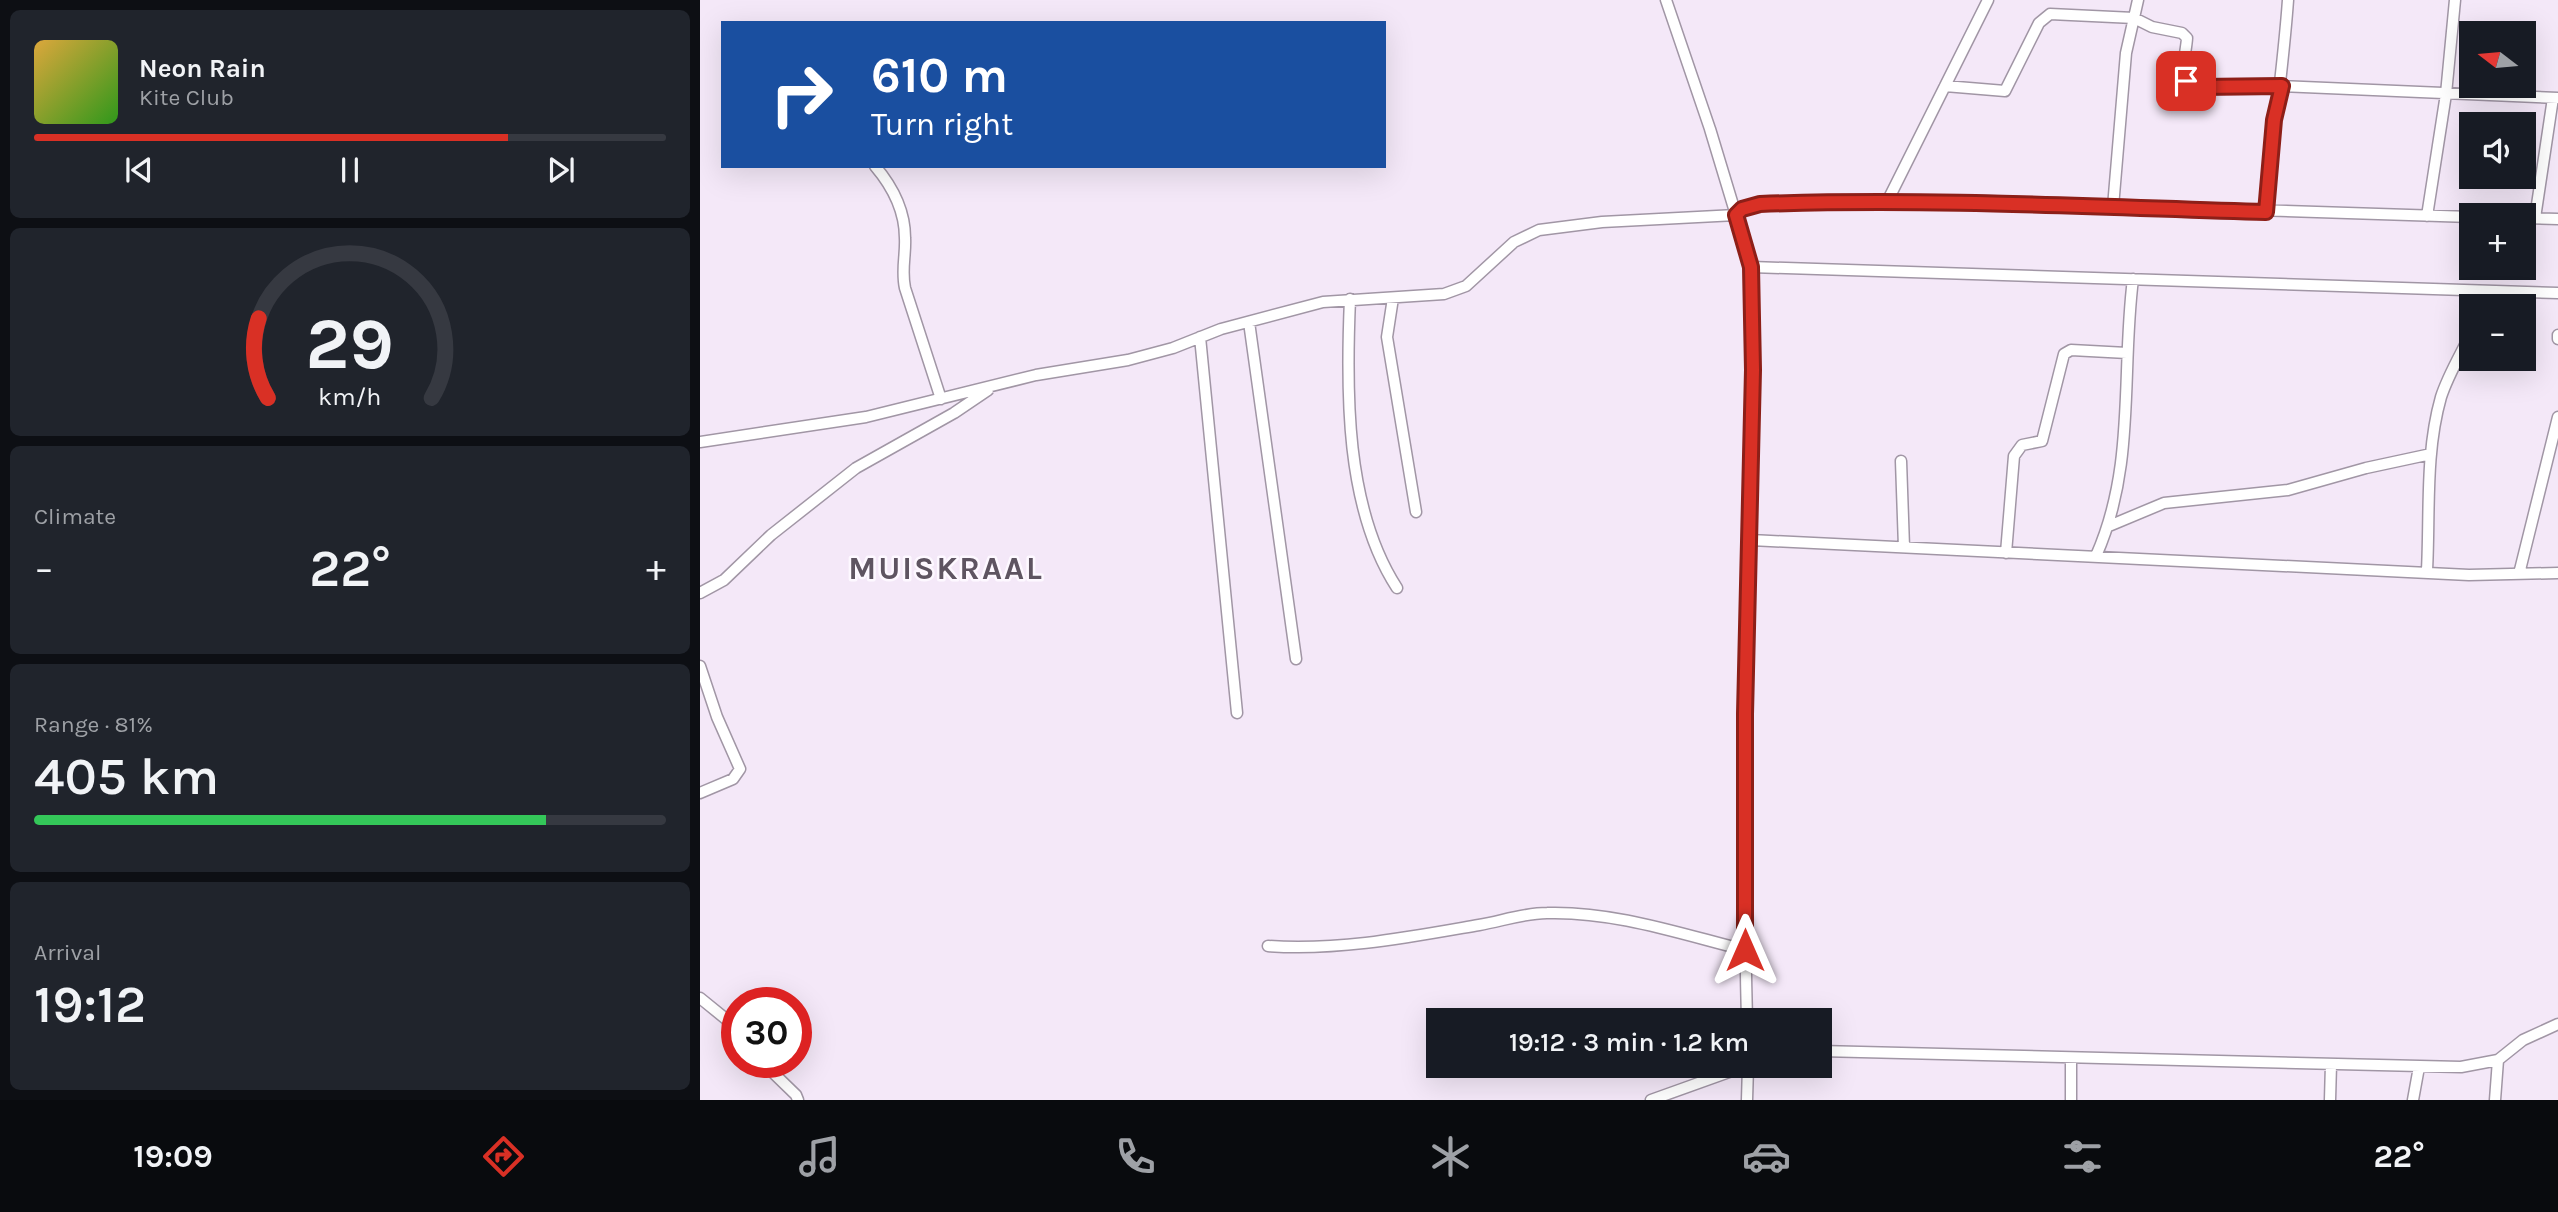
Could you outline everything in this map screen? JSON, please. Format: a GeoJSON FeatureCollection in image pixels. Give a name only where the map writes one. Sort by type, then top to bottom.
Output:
{"type":"FeatureCollection","features":[{"type":"Feature","properties":{"kind":"street"},"geometry":{"type":"LineString","coordinates":[[1666,0],[1710,128],[1751,267],[1751,540],[1745,701],[1746,1008]]}},
{"type":"Feature","properties":{"kind":"street"},"geometry":{"type":"LineString","coordinates":[[1888,200],[1988,0]]}},
{"type":"Feature","properties":{"kind":"street"},"geometry":{"type":"LineString","coordinates":[[2113,207],[2125,65],[2138,0]]}},
{"type":"Feature","properties":{"kind":"street"},"geometry":{"type":"LineString","coordinates":[[2266,212],[2274,120],[2282,86],[2288,0]]}},
{"type":"Feature","properties":{"kind":"street"},"geometry":{"type":"LineString","coordinates":[[2427,216],[2446,94],[2455,0]]}},
{"type":"Feature","properties":{"kind":"street"},"geometry":{"type":"LineString","coordinates":[[1945,86],[2005,91],[2039,23],[2049,14],[2134,18],[2152,27],[2186,34],[2184,76],[2194,86],[2282,86],[2556,98],[2532,203]]}},
{"type":"Feature","properties":{"kind":"street"},"geometry":{"type":"LineString","coordinates":[[877,168],[888,182],[899,205],[905,239],[901,269],[905,288],[941,399]]}},
{"type":"Feature","properties":{"kind":"street"},"geometry":{"type":"LineString","coordinates":[[700,442],[866,417],[1036,375],[1128,360],[1249,322],[1350,299],[1444,294],[1466,286],[1490,267],[1514,242],[1539,230],[1602,222],[1736,215],[1742,209],[1760,204],[1888,200],[2459,217]]}},
{"type":"Feature","properties":{"kind":"street"},"geometry":{"type":"LineString","coordinates":[[2536,218],[2558,219]]}},
{"type":"Feature","properties":{"kind":"street"},"geometry":{"type":"LineString","coordinates":[[1751,267],[2558,293]]}},
{"type":"Feature","properties":{"kind":"street"},"geometry":{"type":"LineString","coordinates":[[2096,556],[2109,526],[2127,413],[2127,353],[2133,279]]}},
{"type":"Feature","properties":{"kind":"street"},"geometry":{"type":"LineString","coordinates":[[1394,298],[1387,337],[1416,512]]}},
{"type":"Feature","properties":{"kind":"street"},"geometry":{"type":"LineString","coordinates":[[1350,299],[1346,379],[1362,500],[1380,558],[1397,588]]}},
{"type":"Feature","properties":{"kind":"street"},"geometry":{"type":"LineString","coordinates":[[1249,322],[1296,659]]}},
{"type":"Feature","properties":{"kind":"street"},"geometry":{"type":"LineString","coordinates":[[1200,337],[1237,713]]}},
{"type":"Feature","properties":{"kind":"street"},"geometry":{"type":"LineString","coordinates":[[2006,553],[2014,456],[2022,445],[2042,442],[2064,354],[2071,349],[2127,353]]}},
{"type":"Feature","properties":{"kind":"street"},"geometry":{"type":"LineString","coordinates":[[2427,570],[2431,454],[2441,398],[2459,359]]}},
{"type":"Feature","properties":{"kind":"street"},"geometry":{"type":"LineString","coordinates":[[700,593],[724,580],[771,536],[856,468],[954,413],[991,388]]}},
{"type":"Feature","properties":{"kind":"street"},"geometry":{"type":"LineString","coordinates":[[2519,574],[2558,417]]}},
{"type":"Feature","properties":{"kind":"street"},"geometry":{"type":"LineString","coordinates":[[2109,526],[2164,503],[2288,491],[2366,468],[2431,454]]}},
{"type":"Feature","properties":{"kind":"street"},"geometry":{"type":"LineString","coordinates":[[1901,461],[1904,547]]}},
{"type":"Feature","properties":{"kind":"street"},"geometry":{"type":"LineString","coordinates":[[1751,540],[2427,570],[2469,575],[2558,573]]}},
{"type":"Feature","properties":{"kind":"street"},"geometry":{"type":"LineString","coordinates":[[700,666],[717,717],[740,769],[733,779],[700,793]]}},
{"type":"Feature","properties":{"kind":"street"},"geometry":{"type":"LineString","coordinates":[[1268,946],[1315,948],[1547,913],[1601,917],[1745,950]]}},
{"type":"Feature","properties":{"kind":"street"},"geometry":{"type":"LineString","coordinates":[[700,998],[721,1015]]}},
{"type":"Feature","properties":{"kind":"street"},"geometry":{"type":"LineString","coordinates":[[1832,1051],[2471,1067],[2498,1060],[2523,1040],[2558,1024]]}},
{"type":"Feature","properties":{"kind":"street"},"geometry":{"type":"LineString","coordinates":[[2071,1058],[2071,1100]]}},
{"type":"Feature","properties":{"kind":"street"},"geometry":{"type":"LineString","coordinates":[[2495,1100],[2498,1060]]}},
{"type":"Feature","properties":{"kind":"street"},"geometry":{"type":"LineString","coordinates":[[2330,1100],[2331,1064]]}},
{"type":"Feature","properties":{"kind":"street"},"geometry":{"type":"LineString","coordinates":[[2413,1100],[2419,1067]]}},
{"type":"Feature","properties":{"kind":"street"},"geometry":{"type":"LineString","coordinates":[[778,1078],[798,1100]]}},
{"type":"Feature","properties":{"kind":"street"},"geometry":{"type":"LineString","coordinates":[[1651,1100],[1713,1078]]}},
{"type":"Feature","properties":{"kind":"street"},"geometry":{"type":"LineString","coordinates":[[1747,1078],[1747,1100]]}},
{"type":"Feature","properties":{"kind":"district","name":"MUISKRAAL"},"geometry":{"type":"Point","coordinates":[946,568]}},
{"type":"Feature","properties":{"kind":"route"},"geometry":{"type":"LineString","coordinates":[[1745,950],[1745,714],[1753,370],[1751,267],[1736,215],[1742,209],[1760,204],[1888,200],[2056,203],[2266,212],[2274,120],[2282,86],[2200,87],[2186,81]]}}]}
